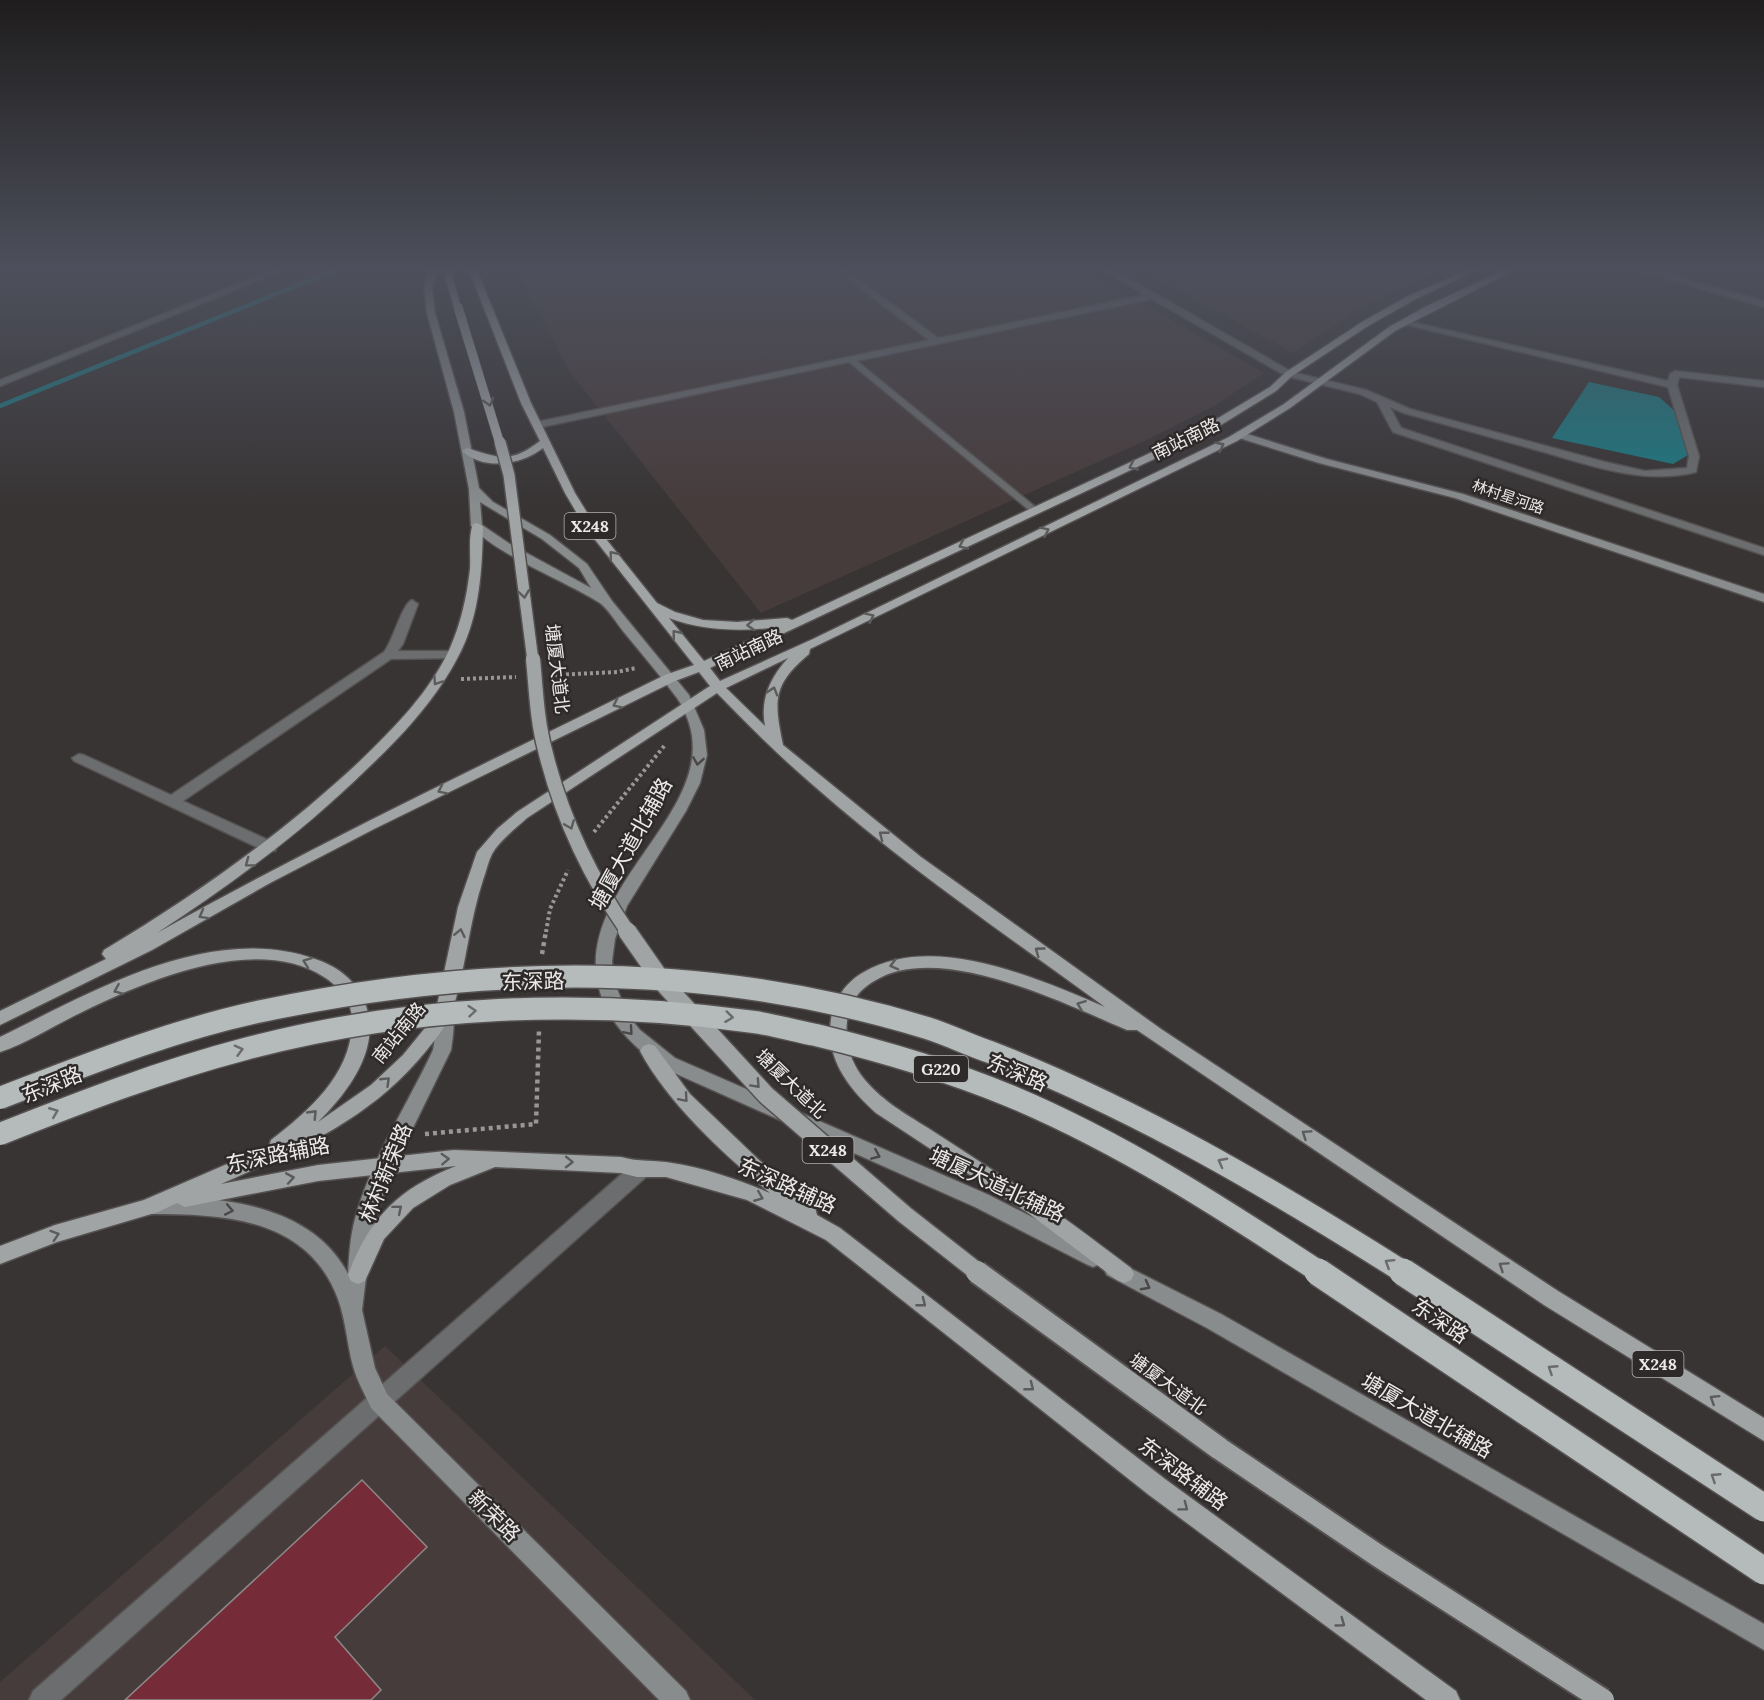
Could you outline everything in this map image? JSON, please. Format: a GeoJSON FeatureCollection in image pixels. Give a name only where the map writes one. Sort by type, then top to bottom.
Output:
{"type":"FeatureCollection","features":[{"type":"Feature","properties":{"kind":"highway","name":"东深路"},"geometry":{"type":"LineString","coordinates":[[0,1098],[122,1051],[209,1024],[287,1005],[363,991],[434,982],[554,973],[686,979],[829,1002],[953,1036],[1006,1057],[1110,1104],[1237,1170],[1470,1314],[1764,1508]]}},
{"type":"Feature","properties":{"kind":"highway","name":"东深路"},"geometry":{"type":"LineString","coordinates":[[0,1134],[106,1090],[191,1062],[340,1026],[519,1006],[594,1005],[666,1010],[759,1021],[814,1032],[902,1057],[1006,1095],[1067,1122],[1151,1166],[1208,1199],[1347,1290],[1764,1571]]}},
{"type":"Feature","properties":{"kind":"main road"},"geometry":{"type":"LineString","coordinates":[[22,1007],[214,890],[270,847],[374,756],[429,692],[452,655],[470,609],[475,588],[477,526],[474,489],[459,412],[441,349]]}},
{"type":"Feature","properties":{"kind":"main road","name":"塘厦大道北"},"geometry":{"type":"LineString","coordinates":[[472,349],[489,402],[508,475],[544,748],[558,795],[578,845],[602,894],[664,984],[766,1095],[905,1215],[1001,1291],[1220,1449],[1377,1555],[1604,1700]]}},
{"type":"Feature","properties":{"kind":"main road","name":"X248"},"geometry":{"type":"LineString","coordinates":[[505,349],[526,403],[570,493],[589,525],[718,687],[778,747],[820,784],[916,861],[1155,1034],[1551,1298],[1764,1430]]}},
{"type":"Feature","properties":{"kind":"main road","name":"南站南路"},"geometry":{"type":"LineString","coordinates":[[0,1019],[146,946],[265,879],[359,831],[670,678],[702,667],[1199,434],[1273,389],[1289,374],[1327,349]]}},
{"type":"Feature","properties":{"kind":"main road","name":"南站南路"},"geometry":{"type":"LineString","coordinates":[[150,1206],[300,1141],[338,1119],[377,1090],[409,1060],[431,1033],[444,1011],[465,907],[485,852],[502,832],[538,802],[718,687],[817,642],[1240,435],[1322,380],[1362,349]]}},
{"type":"Feature","properties":{"kind":"main road","name":"林村星河路"},"geometry":{"type":"LineString","coordinates":[[1240,435],[1323,461],[1459,496],[1764,598]]}},
{"type":"Feature","properties":{"kind":"main road"},"geometry":{"type":"LineString","coordinates":[[467,451],[482,459],[506,461],[528,454],[545,442]]}},
{"type":"Feature","properties":{"kind":"main road","name":"塘厦大道北辅路"},"geometry":{"type":"LineString","coordinates":[[474,489],[489,504],[546,537],[574,558],[591,576],[607,603],[670,678],[688,705],[698,730],[698,765],[692,784],[678,811],[628,889],[614,917],[603,971],[609,997],[624,1026],[649,1051],[669,1064],[735,1094],[982,1201],[1214,1321],[1764,1638]]}},
{"type":"Feature","properties":{"kind":"main road","name":"塘厦大道北辅路"},"geometry":{"type":"LineString","coordinates":[[477,526],[497,542],[556,572],[607,603]]}},
{"type":"Feature","properties":{"kind":"main road"},"geometry":{"type":"LineString","coordinates":[[649,602],[671,614],[712,625],[772,624],[809,617]]}},
{"type":"Feature","properties":{"kind":"main road"},"geometry":{"type":"LineString","coordinates":[[778,747],[770,719],[774,684],[784,669],[817,642]]}},
{"type":"Feature","properties":{"kind":"main road"},"geometry":{"type":"LineString","coordinates":[[0,1045],[150,976],[186,965],[227,956],[250,954],[305,959],[345,983],[351,990],[359,1005],[362,1022],[359,1046],[332,1095],[280,1143],[251,1163]]}},
{"type":"Feature","properties":{"kind":"main road"},"geometry":{"type":"LineString","coordinates":[[1124,1274],[1035,1208],[882,1108],[864,1093],[843,1065],[838,1047],[837,1028],[840,1009],[849,993],[865,978],[882,968],[903,962],[930,960],[986,971],[1155,1034]]}},
{"type":"Feature","properties":{"kind":"main road","name":"林村新荣路"},"geometry":{"type":"LineString","coordinates":[[352,1309],[358,1275],[359,1247],[365,1218],[387,1164],[442,1050],[445,1034],[444,1011]]}},
{"type":"Feature","properties":{"kind":"main road"},"geometry":{"type":"LineString","coordinates":[[649,1051],[684,1099],[752,1166],[833,1234]]}},
{"type":"Feature","properties":{"kind":"main road","name":"东深路辅路"},"geometry":{"type":"LineString","coordinates":[[0,1255],[55,1234],[150,1206],[290,1178],[387,1164],[454,1158],[621,1165],[639,1171],[661,1169],[703,1178],[784,1207],[833,1234],[1157,1487],[1447,1700]]}},
{"type":"Feature","properties":{"kind":"main road"},"geometry":{"type":"LineString","coordinates":[[358,1275],[364,1252],[373,1236],[389,1217],[408,1201],[444,1178],[486,1164],[511,1161]]}},
{"type":"Feature","properties":{"kind":"main road"},"geometry":{"type":"LineString","coordinates":[[150,1206],[200,1205],[264,1218],[291,1229],[308,1239],[333,1267],[352,1309]]}},
{"type":"Feature","properties":{"kind":"main road","name":"新荣路"},"geometry":{"type":"LineString","coordinates":[[352,1309],[364,1366],[379,1401],[676,1700]]}},
{"type":"Feature","properties":{"kind":"street"},"geometry":{"type":"LineString","coordinates":[[0,383],[83,349]]}},
{"type":"Feature","properties":{"kind":"street"},"geometry":{"type":"LineString","coordinates":[[537,424],[896,349]]}},
{"type":"Feature","properties":{"kind":"street"},"geometry":{"type":"LineString","coordinates":[[1246,349],[1289,374],[1322,380],[1363,392],[1407,411],[1603,465],[1645,474],[1680,473],[1692,470],[1694,456],[1672,385],[1675,374],[1764,384]]}},
{"type":"Feature","properties":{"kind":"street"},"geometry":{"type":"LineString","coordinates":[[1520,349],[1672,385]]}},
{"type":"Feature","properties":{"kind":"street"},"geometry":{"type":"LineString","coordinates":[[850,359],[1035,512]]}},
{"type":"Feature","properties":{"kind":"street"},"geometry":{"type":"LineString","coordinates":[[1381,400],[1397,430],[1764,552]]}},
{"type":"Feature","properties":{"kind":"street"},"geometry":{"type":"LineString","coordinates":[[172,801],[388,655],[397,644],[412,604]]}},
{"type":"Feature","properties":{"kind":"street"},"geometry":{"type":"LineString","coordinates":[[388,655],[452,655]]}},
{"type":"Feature","properties":{"kind":"street"},"geometry":{"type":"LineString","coordinates":[[79,758],[270,847]]}},
{"type":"Feature","properties":{"kind":"street"},"geometry":{"type":"LineString","coordinates":[[42,1700],[639,1171]]}},
{"type":"Feature","properties":{"kind":"shaded area"},"geometry":{"type":"Polygon","coordinates":[[[558,349],[1223,349],[1264,373],[1214,406],[1147,440],[761,613],[569,371],[558,349]]]}},
{"type":"Feature","properties":{"kind":"shaded area"},"geometry":{"type":"Polygon","coordinates":[[[1286,349],[1299,349],[1293,353],[1286,349]]]}},
{"type":"Feature","properties":{"kind":"shaded area"},"geometry":{"type":"Polygon","coordinates":[[[385,1346],[755,1700],[0,1700],[0,1682],[385,1346]]]}},
{"type":"Feature","properties":{"kind":"water"},"geometry":{"type":"Polygon","coordinates":[[[1589,382],[1659,397],[1677,413],[1688,455],[1673,464],[1552,438],[1589,382]]]}},
{"type":"Feature","properties":{"kind":"building"},"geometry":{"type":"Polygon","coordinates":[[[362,1480],[427,1547],[335,1637],[381,1690],[371,1700],[125,1700],[362,1480]]]}},
{"type":"Feature","properties":{"kind":"waterway"},"geometry":{"type":"LineString","coordinates":[[0,406],[140,349]]}}]}
